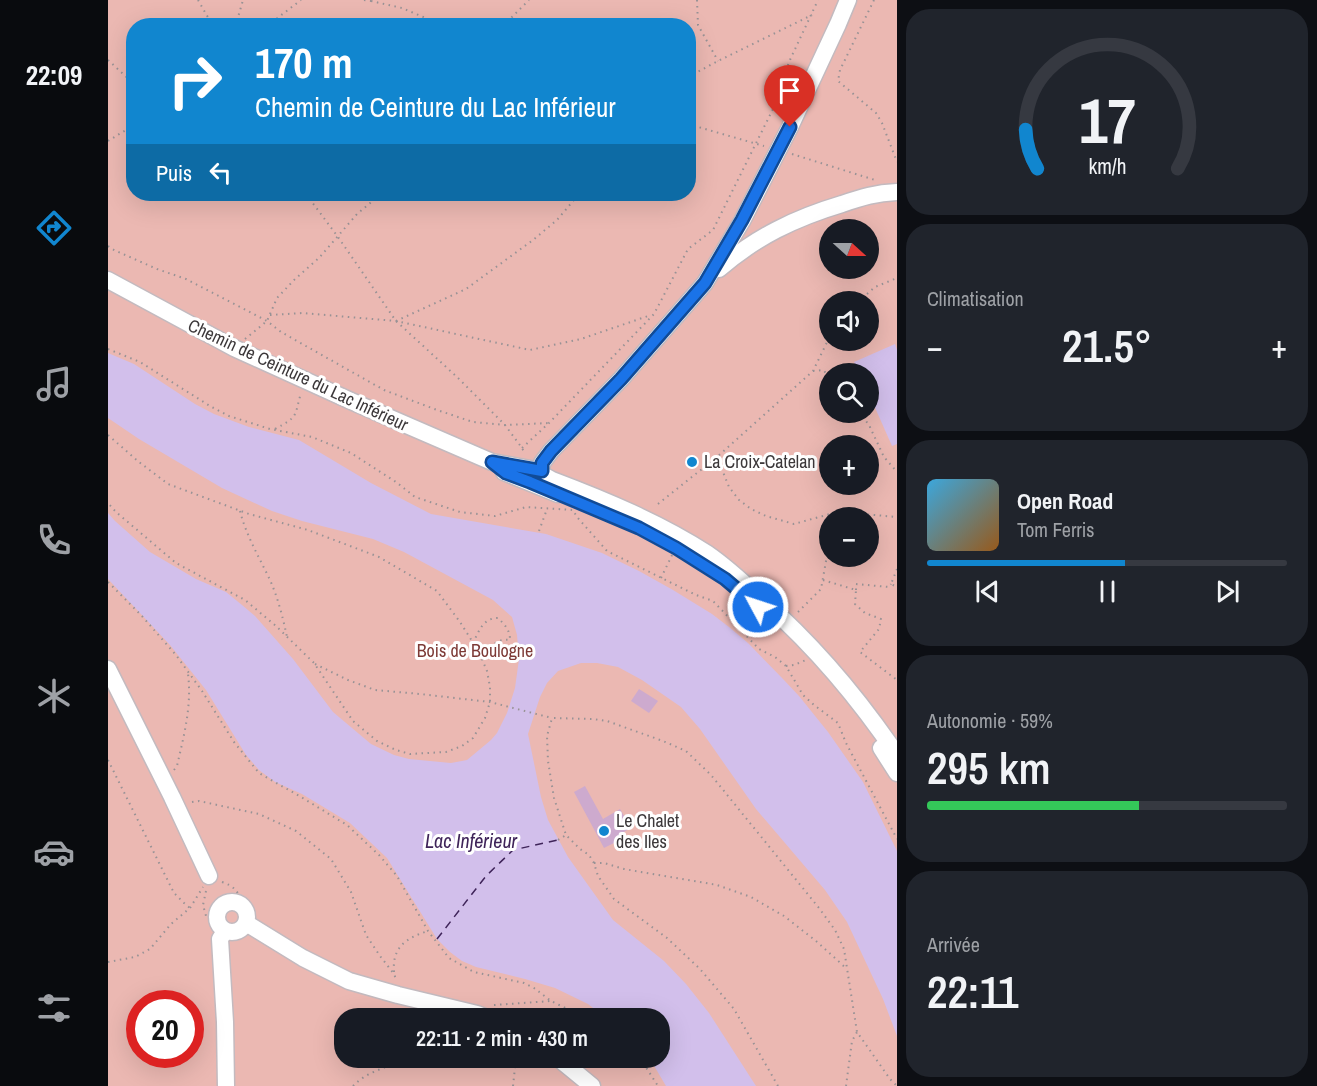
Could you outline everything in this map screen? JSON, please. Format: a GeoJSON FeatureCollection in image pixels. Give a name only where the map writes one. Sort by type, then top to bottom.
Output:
{"type":"FeatureCollection","features":[{"type":"Feature","properties":{"kind":"street"},"geometry":{"type":"LineString","coordinates":[[705,283],[742,220],[778,150],[848,0]]}},
{"type":"Feature","properties":{"kind":"street"},"geometry":{"type":"LineString","coordinates":[[542,471],[542,463],[551,451],[621,379],[705,283],[738,253],[787,224],[814,213],[876,193],[897,192]]}},
{"type":"Feature","properties":{"kind":"street","name":"Chemin de Ceinture du Lac Inférieur"},"geometry":{"type":"LineString","coordinates":[[108,280],[234,348],[305,380],[492,462],[542,471],[543,475],[552,480],[630,513],[681,538],[735,575],[793,627],[819,654],[872,718],[897,755]]}},
{"type":"Feature","properties":{"kind":"street","name":"Chemin de Ceinture du Lac Inférieur"},"geometry":{"type":"LineString","coordinates":[[492,462],[506,473],[639,528],[725,579],[775,621],[810,658],[844,698],[897,773]]}},
{"type":"Feature","properties":{"kind":"street"},"geometry":{"type":"LineString","coordinates":[[108,669],[172,797],[208,876]]}},
{"type":"Feature","properties":{"kind":"street"},"geometry":{"type":"LineString","coordinates":[[221,926],[232,932],[242,928],[246,923],[246,913],[241,905],[233,902],[227,903],[221,906],[217,914],[221,926],[226,1086]]}},
{"type":"Feature","properties":{"kind":"street"},"geometry":{"type":"LineString","coordinates":[[246,923],[303,958],[349,981],[452,1008]]}},
{"type":"Feature","properties":{"kind":"street"},"geometry":{"type":"LineString","coordinates":[[570,1068],[592,1086]]}},
{"type":"Feature","properties":{"kind":"path"},"geometry":{"type":"LineString","coordinates":[[198,0],[208,18]]}},
{"type":"Feature","properties":{"kind":"path"},"geometry":{"type":"LineString","coordinates":[[237,18],[243,0]]}},
{"type":"Feature","properties":{"kind":"path"},"geometry":{"type":"LineString","coordinates":[[277,18],[301,0]]}},
{"type":"Feature","properties":{"kind":"path"},"geometry":{"type":"LineString","coordinates":[[364,0],[402,8],[426,18]]}},
{"type":"Feature","properties":{"kind":"path"},"geometry":{"type":"LineString","coordinates":[[511,18],[529,0]]}},
{"type":"Feature","properties":{"kind":"path"},"geometry":{"type":"LineString","coordinates":[[697,0],[698,25],[718,61]]}},
{"type":"Feature","properties":{"kind":"path"},"geometry":{"type":"LineString","coordinates":[[522,448],[654,314],[688,249],[713,230],[773,109],[789,62],[818,0]]}},
{"type":"Feature","properties":{"kind":"path"},"geometry":{"type":"LineString","coordinates":[[874,0],[840,70],[838,81],[876,113],[897,162]]}},
{"type":"Feature","properties":{"kind":"path"},"geometry":{"type":"LineString","coordinates":[[696,73],[812,15]]}},
{"type":"Feature","properties":{"kind":"path"},"geometry":{"type":"LineString","coordinates":[[108,60],[126,77]]}},
{"type":"Feature","properties":{"kind":"path"},"geometry":{"type":"LineString","coordinates":[[696,126],[824,163],[878,182]]}},
{"type":"Feature","properties":{"kind":"path"},"geometry":{"type":"LineString","coordinates":[[108,141],[126,130]]}},
{"type":"Feature","properties":{"kind":"path"},"geometry":{"type":"LineString","coordinates":[[311,201],[396,321],[505,425],[526,457]]}},
{"type":"Feature","properties":{"kind":"path"},"geometry":{"type":"LineString","coordinates":[[234,348],[267,321],[277,298],[319,258],[357,214],[372,201]]}},
{"type":"Feature","properties":{"kind":"path"},"geometry":{"type":"LineString","coordinates":[[396,321],[466,289],[533,240],[557,220],[573,201]]}},
{"type":"Feature","properties":{"kind":"path"},"geometry":{"type":"LineString","coordinates":[[108,246],[141,262],[186,279],[267,321],[281,332],[384,390],[473,422],[505,425],[549,423]]}},
{"type":"Feature","properties":{"kind":"path"},"geometry":{"type":"LineString","coordinates":[[870,291],[897,278]]}},
{"type":"Feature","properties":{"kind":"path"},"geometry":{"type":"LineString","coordinates":[[270,315],[302,313],[396,321],[530,350],[581,339],[663,309]]}},
{"type":"Feature","properties":{"kind":"path"},"geometry":{"type":"LineString","coordinates":[[108,349],[140,362],[229,416],[270,429],[312,437],[351,453],[415,497],[460,512],[495,516],[526,507],[573,510],[607,551],[696,595],[713,601],[759,649],[776,657],[786,666],[803,695],[838,723],[846,743],[897,839]]}},
{"type":"Feature","properties":{"kind":"path"},"geometry":{"type":"LineString","coordinates":[[658,504],[717,457],[813,370],[822,351]]}},
{"type":"Feature","properties":{"kind":"path"},"geometry":{"type":"LineString","coordinates":[[813,370],[819,370]]}},
{"type":"Feature","properties":{"kind":"path"},"geometry":{"type":"LineString","coordinates":[[275,429],[294,417],[305,380]]}},
{"type":"Feature","properties":{"kind":"path"},"geometry":{"type":"LineString","coordinates":[[867,423],[884,457],[897,472]]}},
{"type":"Feature","properties":{"kind":"path"},"geometry":{"type":"LineString","coordinates":[[108,435],[168,484],[240,511],[308,530],[379,557],[437,591],[474,643],[489,679],[490,702],[485,718],[473,738],[462,746],[446,752],[410,754],[377,741],[353,721],[314,663],[245,600],[176,563],[108,503]]}},
{"type":"Feature","properties":{"kind":"path"},"geometry":{"type":"LineString","coordinates":[[717,457],[729,487],[751,509],[794,524],[819,518]]}},
{"type":"Feature","properties":{"kind":"path"},"geometry":{"type":"LineString","coordinates":[[539,531],[547,508]]}},
{"type":"Feature","properties":{"kind":"path"},"geometry":{"type":"LineString","coordinates":[[240,511],[254,549],[271,582],[283,617],[287,638]]}},
{"type":"Feature","properties":{"kind":"path"},"geometry":{"type":"LineString","coordinates":[[879,515],[897,517]]}},
{"type":"Feature","properties":{"kind":"path"},"geometry":{"type":"LineString","coordinates":[[661,578],[676,548]]}},
{"type":"Feature","properties":{"kind":"path"},"geometry":{"type":"LineString","coordinates":[[796,614],[821,589],[825,567]]}},
{"type":"Feature","properties":{"kind":"path"},"geometry":{"type":"LineString","coordinates":[[897,569],[889,587],[856,585],[855,604],[864,613],[881,619],[879,629],[860,652],[897,680]]}},
{"type":"Feature","properties":{"kind":"path"},"geometry":{"type":"LineString","coordinates":[[823,580],[856,590]]}},
{"type":"Feature","properties":{"kind":"path"},"geometry":{"type":"LineString","coordinates":[[108,582],[141,615],[188,671],[234,742],[259,773],[347,825],[380,855],[397,876],[428,932],[449,958],[474,972],[524,983],[565,1008]]}},
{"type":"Feature","properties":{"kind":"path"},"geometry":{"type":"LineString","coordinates":[[891,584],[897,587]]}},
{"type":"Feature","properties":{"kind":"path"},"geometry":{"type":"LineString","coordinates":[[474,643],[484,624],[490,618],[498,618],[508,629],[510,640],[503,639],[494,643],[483,661]]}},
{"type":"Feature","properties":{"kind":"path"},"geometry":{"type":"LineString","coordinates":[[786,666],[810,658]]}},
{"type":"Feature","properties":{"kind":"path"},"geometry":{"type":"LineString","coordinates":[[314,663],[375,690],[490,702],[552,718],[593,718],[608,721],[663,741],[686,752],[711,775],[835,930],[844,949],[857,1032],[897,1086]]}},
{"type":"Feature","properties":{"kind":"path"},"geometry":{"type":"LineString","coordinates":[[174,770],[177,766],[187,723],[190,692],[188,671]]}},
{"type":"Feature","properties":{"kind":"path"},"geometry":{"type":"LineString","coordinates":[[552,718],[547,736],[548,761],[554,798],[566,834],[589,855],[598,876],[614,899],[667,938],[700,969],[734,1009],[777,1086]]}},
{"type":"Feature","properties":{"kind":"path"},"geometry":{"type":"LineString","coordinates":[[108,760],[174,893],[190,908]]}},
{"type":"Feature","properties":{"kind":"path"},"geometry":{"type":"LineString","coordinates":[[192,802],[199,801],[259,814],[296,831],[331,859],[351,892],[366,935],[398,983]]}},
{"type":"Feature","properties":{"kind":"path"},"geometry":{"type":"LineString","coordinates":[[558,840],[566,834]]}},
{"type":"Feature","properties":{"kind":"path"},"geometry":{"type":"LineString","coordinates":[[594,863],[717,885],[751,897],[784,916],[847,969]]}},
{"type":"Feature","properties":{"kind":"path"},"geometry":{"type":"LineString","coordinates":[[208,876],[233,886],[240,897],[241,905]]}},
{"type":"Feature","properties":{"kind":"path"},"geometry":{"type":"LineString","coordinates":[[108,962],[135,957],[150,949],[171,924],[190,908],[208,876]]}},
{"type":"Feature","properties":{"kind":"path"},"geometry":{"type":"LineString","coordinates":[[208,876],[203,905],[206,916],[221,926]]}},
{"type":"Feature","properties":{"kind":"path"},"geometry":{"type":"LineString","coordinates":[[394,974],[394,957],[397,950],[405,942],[428,932]]}},
{"type":"Feature","properties":{"kind":"path"},"geometry":{"type":"LineString","coordinates":[[510,1008],[551,1001]]}},
{"type":"Feature","properties":{"kind":"path"},"geometry":{"type":"LineString","coordinates":[[846,1086],[852,1041],[857,1032]]}},
{"type":"Feature","properties":{"kind":"path"},"geometry":{"type":"LineString","coordinates":[[353,1086],[381,1068]]}},
{"type":"Feature","properties":{"kind":"path"},"geometry":{"type":"LineString","coordinates":[[513,1086],[515,1068]]}},
{"type":"Feature","properties":{"kind":"path"},"geometry":{"type":"LineString","coordinates":[[646,1068],[658,1086]]}},
{"type":"Feature","properties":{"kind":"green space","name":"Bois de Boulogne"},"geometry":{"type":"Polygon","coordinates":[[[108,0],[897,0],[897,1086],[108,1086],[108,0]]]}},
{"type":"Feature","properties":{"kind":"water"},"geometry":{"type":"Polygon","coordinates":[[[895,344],[897,350],[897,444],[892,446],[879,417],[879,363],[854,362],[895,344]]]}},
{"type":"Feature","properties":{"kind":"water","name":"Lac Inférieur"},"geometry":{"type":"Polygon","coordinates":[[[108,353],[134,364],[214,414],[249,427],[299,440],[371,483],[431,514],[546,534],[602,553],[673,590],[729,627],[748,643],[799,696],[828,732],[863,782],[897,851],[897,1036],[883,999],[847,922],[825,890],[756,809],[700,729],[681,707],[642,680],[618,667],[597,663],[581,663],[558,671],[547,683],[540,697],[528,734],[548,820],[568,857],[613,920],[664,961],[686,984],[709,1013],[756,1086],[666,1086],[655,1068],[670,1068],[670,1008],[593,1008],[555,988],[476,967],[450,952],[437,939],[387,858],[350,823],[302,794],[275,782],[259,770],[246,755],[206,690],[170,645],[108,579],[108,513],[150,552],[196,579],[226,592],[242,605],[255,616],[293,659],[333,712],[371,744],[409,759],[451,763],[467,760],[497,733],[507,713],[515,688],[519,659],[517,635],[512,617],[493,600],[404,552],[373,539],[272,511],[222,488],[108,418],[108,353]]]}},
{"type":"Feature","properties":{"kind":"building"},"geometry":{"type":"Polygon","coordinates":[[[639,689],[658,701],[649,713],[631,701],[639,689]]]}},
{"type":"Feature","properties":{"kind":"building"},"geometry":{"type":"Polygon","coordinates":[[[585,786],[603,819],[620,809],[631,828],[622,833],[624,838],[604,848],[574,792],[585,786]]]}},
{"type":"Feature","properties":{"kind":"ferry route"},"geometry":{"type":"LineString","coordinates":[[437,939],[486,876],[513,850],[558,840]]}},
{"type":"Feature","properties":{"kind":"place","name":"La Croix-Catelan"},"geometry":{"type":"Point","coordinates":[692,462]}},
{"type":"Feature","properties":{"kind":"place","name":"Le Chalet des Iles"},"geometry":{"type":"Point","coordinates":[604,831]}},
{"type":"Feature","properties":{"kind":"route"},"geometry":{"type":"LineString","coordinates":[[758,607],[725,579],[676,548],[639,528],[506,473],[492,462],[542,471],[542,463],[546,456],[659,338],[705,283],[742,220],[790,127]]}}]}
